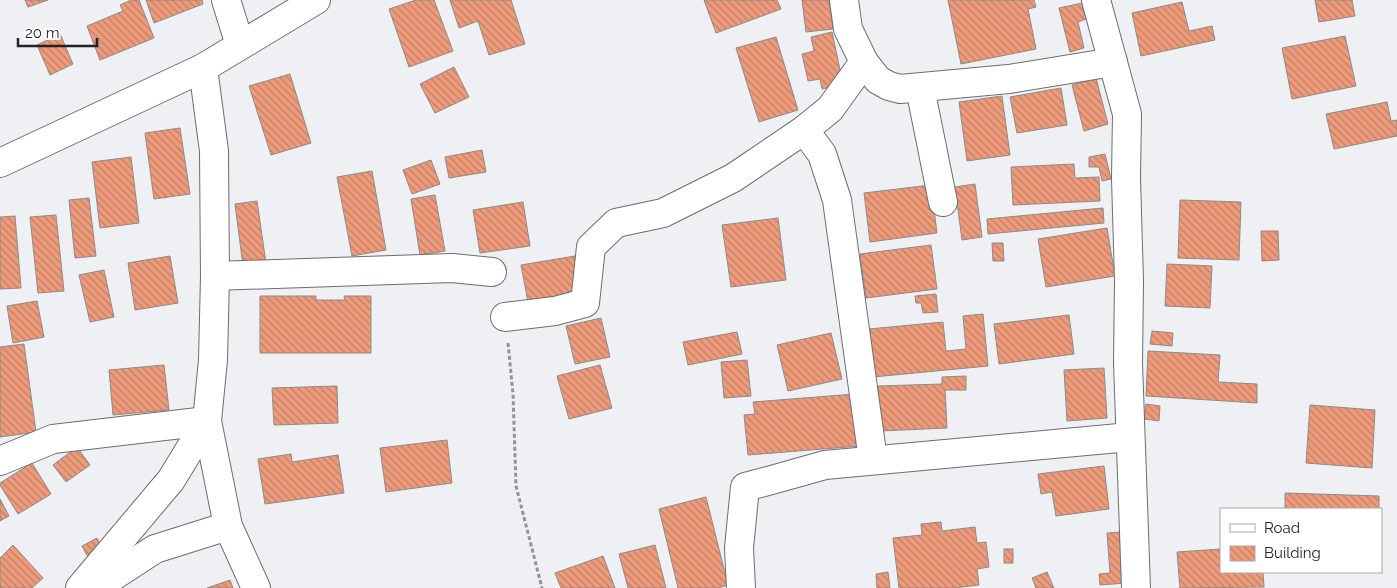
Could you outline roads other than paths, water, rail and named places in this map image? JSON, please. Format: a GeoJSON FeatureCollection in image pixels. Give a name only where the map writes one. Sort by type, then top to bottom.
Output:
{"type":"FeatureCollection","features":[{"type":"Feature","properties":{"kind":"street"},"geometry":{"type":"LineString","coordinates":[[226,0],[240,44]]}},
{"type":"Feature","properties":{"kind":"street"},"geometry":{"type":"LineString","coordinates":[[0,163],[203,68],[316,0]]}},
{"type":"Feature","properties":{"kind":"street"},"geometry":{"type":"LineString","coordinates":[[844,0],[848,29],[864,62],[878,80],[900,89],[1009,79],[1113,62]]}},
{"type":"Feature","properties":{"kind":"street"},"geometry":{"type":"LineString","coordinates":[[1096,0],[1127,114],[1126,178],[1130,281],[1128,362],[1136,588]]}},
{"type":"Feature","properties":{"kind":"street"},"geometry":{"type":"LineString","coordinates":[[505,317],[555,311],[585,303],[591,247],[616,223],[663,214],[733,178],[804,130],[830,109],[864,62]]}},
{"type":"Feature","properties":{"kind":"street"},"geometry":{"type":"LineString","coordinates":[[203,68],[214,151],[215,276],[213,360],[207,421],[228,526],[256,588]]}},
{"type":"Feature","properties":{"kind":"street"},"geometry":{"type":"LineString","coordinates":[[920,88],[943,202]]}},
{"type":"Feature","properties":{"kind":"street"},"geometry":{"type":"LineString","coordinates":[[804,130],[822,154],[837,200],[873,460]]}},
{"type":"Feature","properties":{"kind":"street"},"geometry":{"type":"LineString","coordinates":[[215,276],[452,268],[492,272]]}},
{"type":"Feature","properties":{"kind":"street"},"geometry":{"type":"LineString","coordinates":[[0,461],[53,439],[207,421]]}},
{"type":"Feature","properties":{"kind":"street"},"geometry":{"type":"LineString","coordinates":[[80,588],[170,480],[207,421]]}},
{"type":"Feature","properties":{"kind":"street"},"geometry":{"type":"LineString","coordinates":[[741,588],[739,548],[745,487],[825,465],[1130,436]]}},
{"type":"Feature","properties":{"kind":"street"},"geometry":{"type":"LineString","coordinates":[[95,588],[154,549],[228,526]]}}]}
